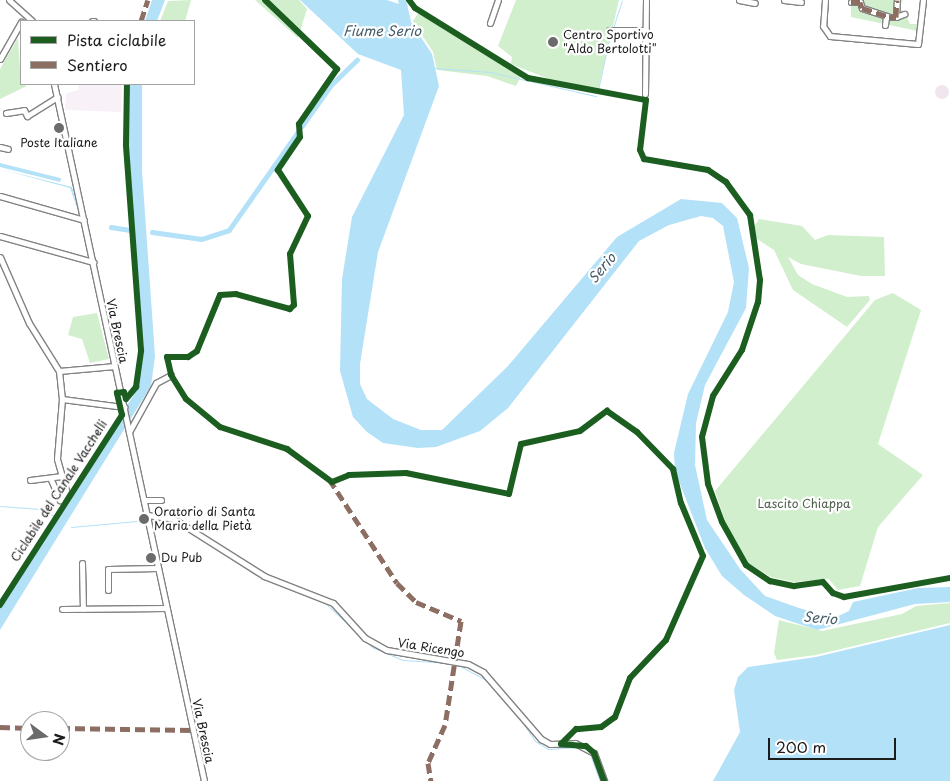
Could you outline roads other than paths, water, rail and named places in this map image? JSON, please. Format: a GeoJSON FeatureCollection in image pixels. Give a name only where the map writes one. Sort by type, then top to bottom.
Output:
{"type":"FeatureCollection","features":[{"type":"Feature","properties":{"kind":"street"},"geometry":{"type":"LineString","coordinates":[[9,0],[31,20]]}},
{"type":"Feature","properties":{"kind":"street"},"geometry":{"type":"LineString","coordinates":[[490,23],[498,0]]}},
{"type":"Feature","properties":{"kind":"street"},"geometry":{"type":"LineString","coordinates":[[645,94],[646,0]]}},
{"type":"Feature","properties":{"kind":"street"},"geometry":{"type":"LineString","coordinates":[[739,0],[755,1],[754,10]]}},
{"type":"Feature","properties":{"kind":"street"},"geometry":{"type":"LineString","coordinates":[[784,0],[800,2]]}},
{"type":"Feature","properties":{"kind":"street"},"geometry":{"type":"LineString","coordinates":[[825,0],[823,26],[830,36],[918,44],[923,0]]}},
{"type":"Feature","properties":{"kind":"street"},"geometry":{"type":"LineString","coordinates":[[896,17],[897,0]]}},
{"type":"Feature","properties":{"kind":"street"},"geometry":{"type":"LineString","coordinates":[[851,2],[860,1],[862,8],[886,17],[896,17],[904,14]]}},
{"type":"Feature","properties":{"kind":"street"},"geometry":{"type":"LineString","coordinates":[[22,20],[25,15]]}},
{"type":"Feature","properties":{"kind":"street"},"geometry":{"type":"LineString","coordinates":[[885,25],[886,17]]}},
{"type":"Feature","properties":{"kind":"street"},"geometry":{"type":"LineString","coordinates":[[0,59],[20,24]]}},
{"type":"Feature","properties":{"kind":"street"},"geometry":{"type":"LineString","coordinates":[[612,30],[646,30]]}},
{"type":"Feature","properties":{"kind":"street","name":"Via Brescia"},"geometry":{"type":"LineString","coordinates":[[54,85],[204,781]]}},
{"type":"Feature","properties":{"kind":"street"},"geometry":{"type":"LineString","coordinates":[[6,113],[24,110],[27,116],[57,97]]}},
{"type":"Feature","properties":{"kind":"street"},"geometry":{"type":"LineString","coordinates":[[0,147],[8,149]]}},
{"type":"Feature","properties":{"kind":"street"},"geometry":{"type":"LineString","coordinates":[[0,196],[84,220]]}},
{"type":"Feature","properties":{"kind":"street"},"geometry":{"type":"LineString","coordinates":[[0,236],[93,262]]}},
{"type":"Feature","properties":{"kind":"street"},"geometry":{"type":"LineString","coordinates":[[0,257],[29,323],[59,371],[62,399],[56,435],[66,490],[60,500],[50,478]]}},
{"type":"Feature","properties":{"kind":"street"},"geometry":{"type":"LineString","coordinates":[[59,371],[115,366]]}},
{"type":"Feature","properties":{"kind":"street"},"geometry":{"type":"LineString","coordinates":[[129,431],[156,383],[171,375]]}},
{"type":"Feature","properties":{"kind":"street"},"geometry":{"type":"LineString","coordinates":[[62,399],[124,409]]}},
{"type":"Feature","properties":{"kind":"street"},"geometry":{"type":"LineString","coordinates":[[30,480],[62,476]]}},
{"type":"Feature","properties":{"kind":"street"},"geometry":{"type":"LineString","coordinates":[[144,500],[161,500]]}},
{"type":"Feature","properties":{"kind":"street","name":"Via Ricengo"},"geometry":{"type":"LineString","coordinates":[[147,515],[174,520],[264,576],[327,599],[365,638],[388,650],[468,664],[483,672],[541,739],[550,744],[575,743],[594,753],[604,781]]}},
{"type":"Feature","properties":{"kind":"street"},"geometry":{"type":"LineString","coordinates":[[82,563],[82,609]]}},
{"type":"Feature","properties":{"kind":"street"},"geometry":{"type":"LineString","coordinates":[[108,590],[108,568],[158,568]]}},
{"type":"Feature","properties":{"kind":"street"},"geometry":{"type":"LineString","coordinates":[[62,609],[166,608]]}},
{"type":"Feature","properties":{"kind":"water"},"geometry":{"type":"Polygon","coordinates":[[[152,0],[165,0],[157,20],[145,20],[152,0]]]}},
{"type":"Feature","properties":{"kind":"water","name":"Fiume Serio"},"geometry":{"type":"Polygon","coordinates":[[[300,0],[387,0],[399,4],[432,54],[439,86],[378,252],[360,364],[360,384],[367,399],[393,419],[421,430],[442,430],[508,366],[617,237],[681,199],[722,203],[737,218],[749,268],[746,308],[705,385],[696,423],[695,465],[707,520],[740,569],[765,596],[799,608],[834,618],[849,611],[853,602],[918,588],[950,587],[950,602],[915,604],[817,630],[775,616],[744,595],[722,576],[705,548],[675,471],[674,453],[688,394],[728,312],[734,282],[723,226],[713,218],[701,216],[669,225],[639,241],[508,408],[480,431],[436,447],[418,448],[383,443],[367,432],[353,417],[340,371],[342,279],[352,217],[404,115],[401,70],[358,54],[300,0]]]}},
{"type":"Feature","properties":{"kind":"water"},"geometry":{"type":"Polygon","coordinates":[[[129,85],[142,85],[142,171],[155,356],[151,386],[0,630],[0,608],[138,388],[142,347],[127,148],[129,85]]]}},
{"type":"Feature","properties":{"kind":"water"},"geometry":{"type":"Polygon","coordinates":[[[0,163],[61,178],[60,182],[0,167],[0,163]]]}},
{"type":"Feature","properties":{"kind":"water"},"geometry":{"type":"Polygon","coordinates":[[[0,169],[72,187],[79,213],[70,188],[0,169]]]}},
{"type":"Feature","properties":{"kind":"water"},"geometry":{"type":"Polygon","coordinates":[[[950,625],[950,781],[713,781],[740,732],[734,690],[738,677],[748,667],[816,657],[950,625]]]}},
{"type":"Feature","properties":{"kind":"waterway"},"geometry":{"type":"LineString","coordinates":[[402,0],[407,21]]}},
{"type":"Feature","properties":{"kind":"waterway"},"geometry":{"type":"LineString","coordinates":[[613,28],[622,0]]}},
{"type":"Feature","properties":{"kind":"waterway"},"geometry":{"type":"LineString","coordinates":[[598,90],[611,31]]}},
{"type":"Feature","properties":{"kind":"waterway"},"geometry":{"type":"LineString","coordinates":[[302,126],[331,85],[357,60]]}},
{"type":"Feature","properties":{"kind":"waterway"},"geometry":{"type":"LineString","coordinates":[[435,68],[490,72],[596,96]]}},
{"type":"Feature","properties":{"kind":"waterway"},"geometry":{"type":"LineString","coordinates":[[152,232],[202,239],[229,230],[298,132]]}},
{"type":"Feature","properties":{"kind":"waterway"},"geometry":{"type":"LineString","coordinates":[[111,227],[130,230]]}},
{"type":"Feature","properties":{"kind":"waterway"},"geometry":{"type":"LineString","coordinates":[[0,506],[40,509],[54,516]]}},
{"type":"Feature","properties":{"kind":"waterway"},"geometry":{"type":"LineString","coordinates":[[151,520],[177,524]]}},
{"type":"Feature","properties":{"kind":"waterway"},"geometry":{"type":"LineString","coordinates":[[71,527],[137,521]]}},
{"type":"Feature","properties":{"kind":"waterway"},"geometry":{"type":"LineString","coordinates":[[206,542],[256,575],[298,592]]}},
{"type":"Feature","properties":{"kind":"waterway"},"geometry":{"type":"LineString","coordinates":[[325,603],[372,647],[403,660],[450,663]]}},
{"type":"Feature","properties":{"kind":"waterway"},"geometry":{"type":"LineString","coordinates":[[456,664],[488,681]]}},
{"type":"Feature","properties":{"kind":"waterway"},"geometry":{"type":"LineString","coordinates":[[515,712],[535,741],[548,749],[578,747]]}},
{"type":"Feature","properties":{"kind":"waterway"},"geometry":{"type":"LineString","coordinates":[[590,754],[600,781]]}},
{"type":"Feature","properties":{"kind":"place","name":"Centro Sportivo \"Aldo Bertolotti\""},"geometry":{"type":"Point","coordinates":[553,42]}},
{"type":"Feature","properties":{"kind":"place","name":"Poste Italiane"},"geometry":{"type":"Point","coordinates":[59,128]}},
{"type":"Feature","properties":{"kind":"place","name":"Oratorio di Santa Maria della Pietà"},"geometry":{"type":"Point","coordinates":[144,519]}},
{"type":"Feature","properties":{"kind":"place","name":"Du Pub"},"geometry":{"type":"Point","coordinates":[151,558]}},
{"type":"Feature","properties":{"kind":"water label","name":"Serio"},"geometry":{"type":"Point","coordinates":[602,268]}},
{"type":"Feature","properties":{"kind":"water label","name":"Serio"},"geometry":{"type":"Point","coordinates":[820,618]}},
{"type":"Feature","properties":{"kind":"park label","name":"Lascito Chiappa"},"geometry":{"type":"Point","coordinates":[804,504]}}]}
